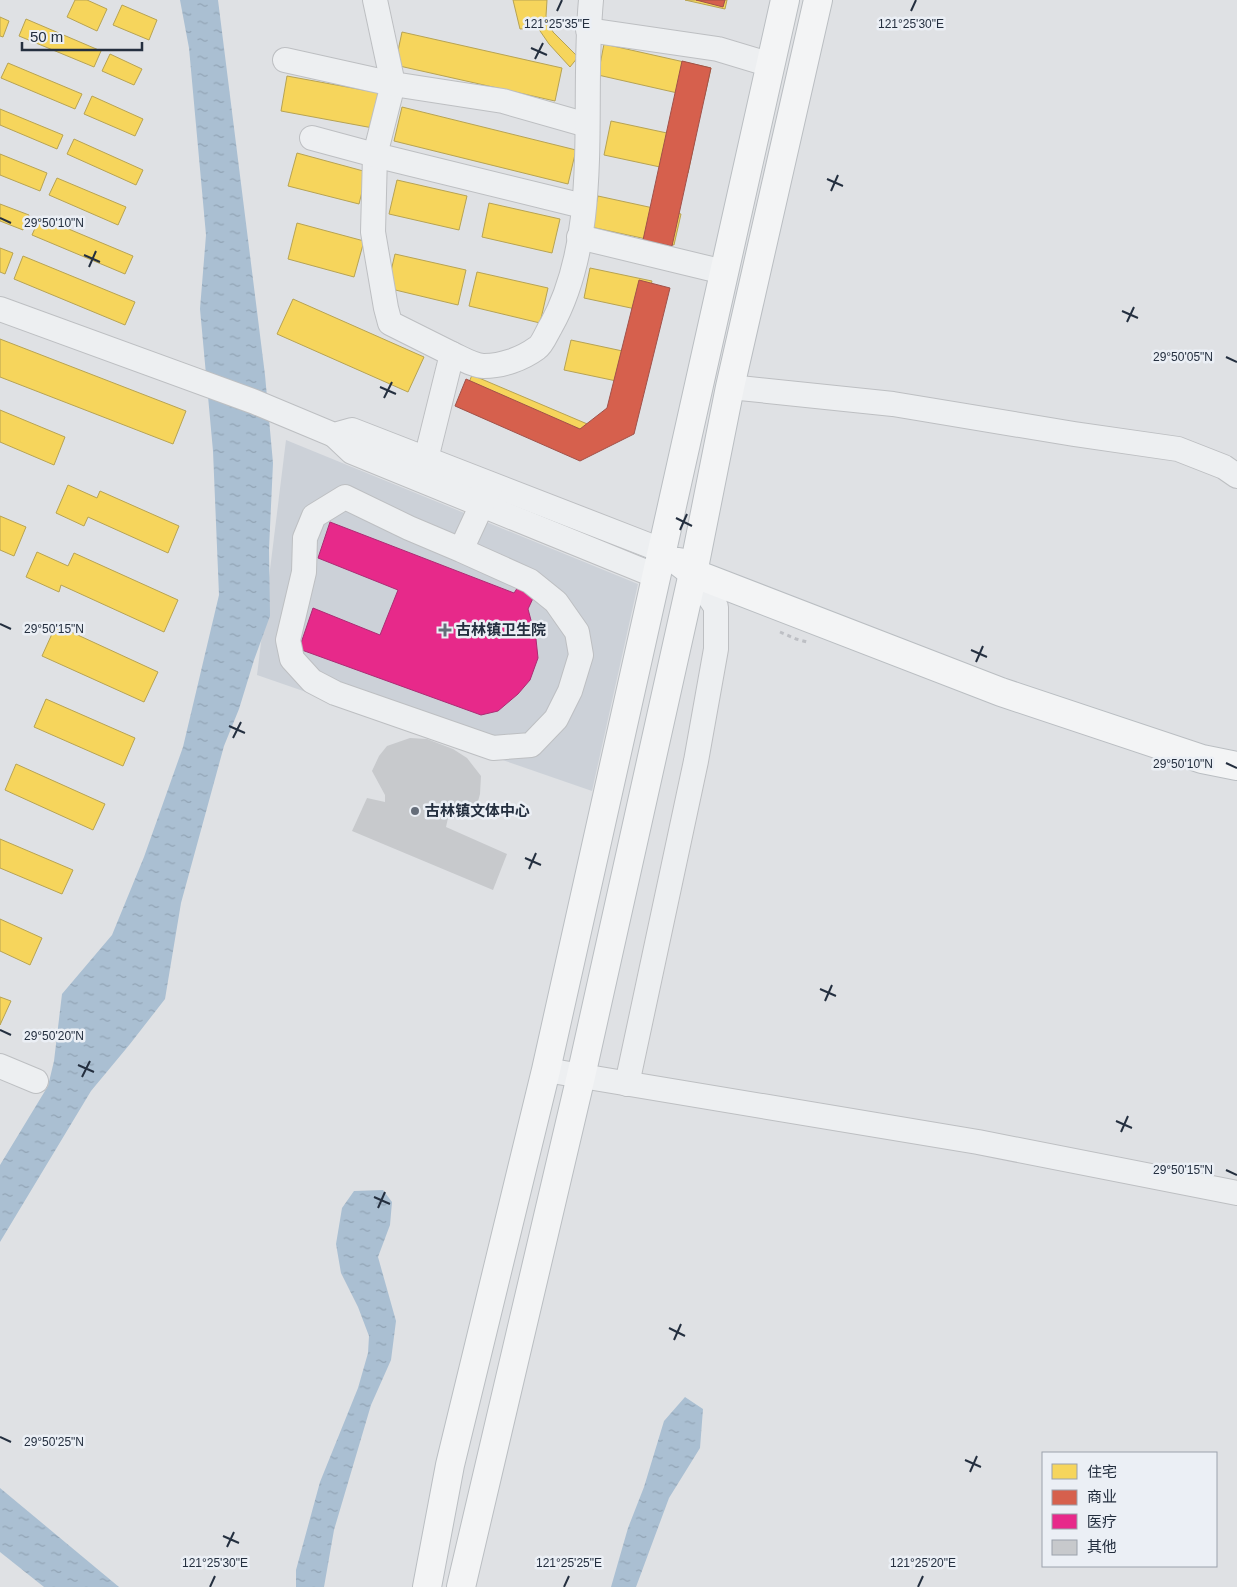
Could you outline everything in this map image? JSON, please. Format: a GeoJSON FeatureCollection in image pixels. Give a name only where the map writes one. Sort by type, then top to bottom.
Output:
{"type":"FeatureCollection","features":[{"type":"Feature","properties":{"kind":"main road"},"geometry":{"type":"LineString","coordinates":[[427,1587],[450,1465],[546,1070],[785,0]]}},
{"type":"Feature","properties":{"kind":"main road"},"geometry":{"type":"LineString","coordinates":[[461,1587],[580,1076],[693,573],[730,387],[818,0]]}},
{"type":"Feature","properties":{"kind":"main road"},"geometry":{"type":"LineString","coordinates":[[661,550],[693,573],[1001,692],[1202,760],[1237,766]]}},
{"type":"Feature","properties":{"kind":"main road"},"geometry":{"type":"LineString","coordinates":[[656,576],[693,573]]}},
{"type":"Feature","properties":{"kind":"street"},"geometry":{"type":"LineString","coordinates":[[375,0],[393,84],[375,155],[373,232],[390,323],[452,354],[482,366],[510,363],[538,348],[560,309],[569,283],[580,237],[588,167],[588,30],[591,0]]}},
{"type":"Feature","properties":{"kind":"street"},"geometry":{"type":"LineString","coordinates":[[588,30],[718,49],[771,65]]}},
{"type":"Feature","properties":{"kind":"street"},"geometry":{"type":"LineString","coordinates":[[285,60],[393,84],[503,101],[587,125]]}},
{"type":"Feature","properties":{"kind":"street"},"geometry":{"type":"LineString","coordinates":[[312,138],[583,206]]}},
{"type":"Feature","properties":{"kind":"street"},"geometry":{"type":"LineString","coordinates":[[580,237],[724,272]]}},
{"type":"Feature","properties":{"kind":"street"},"geometry":{"type":"LineString","coordinates":[[0,309],[255,402],[334,435],[352,452],[661,550]]}},
{"type":"Feature","properties":{"kind":"street"},"geometry":{"type":"LineString","coordinates":[[426,458],[452,354]]}},
{"type":"Feature","properties":{"kind":"street"},"geometry":{"type":"LineString","coordinates":[[730,387],[893,404],[1074,434],[1178,448],[1224,467],[1237,476]]}},
{"type":"Feature","properties":{"kind":"street"},"geometry":{"type":"LineString","coordinates":[[334,435],[352,430],[426,458],[487,495],[656,576]]}},
{"type":"Feature","properties":{"kind":"street"},"geometry":{"type":"LineString","coordinates":[[461,550],[487,495]]}},
{"type":"Feature","properties":{"kind":"street"},"geometry":{"type":"LineString","coordinates":[[345,497],[461,550],[530,581],[556,602],[578,632],[581,655],[570,691],[556,719],[531,745],[494,748],[335,693],[312,680],[292,659],[288,640],[304,572],[306,538],[314,516],[345,497]]}},
{"type":"Feature","properties":{"kind":"street"},"geometry":{"type":"LineString","coordinates":[[627,1084],[696,761],[716,650],[716,607],[693,573]]}},
{"type":"Feature","properties":{"kind":"street"},"geometry":{"type":"LineString","coordinates":[[0,1066],[36,1081]]}},
{"type":"Feature","properties":{"kind":"street"},"geometry":{"type":"LineString","coordinates":[[546,1070],[988,1143],[1237,1192]]}},
{"type":"Feature","properties":{"kind":"shaded area","name":"古林镇卫生院"},"geometry":{"type":"Polygon","coordinates":[[[286,440],[638,584],[592,791],[257,675],[286,440]]]}},
{"type":"Feature","properties":{"kind":"water"},"geometry":{"type":"Polygon","coordinates":[[[180,0],[218,0],[265,375],[273,463],[269,549],[270,616],[239,709],[224,746],[181,903],[165,999],[91,1091],[0,1242],[0,1165],[48,1086],[54,1061],[62,994],[112,935],[144,857],[183,747],[219,595],[213,451],[200,309],[206,235],[189,48],[180,0]]]}},
{"type":"Feature","properties":{"kind":"water"},"geometry":{"type":"Polygon","coordinates":[[[383,1190],[392,1202],[390,1225],[378,1257],[396,1321],[391,1360],[371,1405],[334,1530],[324,1587],[296,1587],[296,1570],[320,1482],[358,1388],[368,1353],[369,1336],[358,1307],[341,1273],[336,1244],[342,1208],[354,1191],[383,1190]]]}},
{"type":"Feature","properties":{"kind":"water"},"geometry":{"type":"Polygon","coordinates":[[[685,1397],[703,1409],[700,1448],[669,1498],[636,1587],[611,1587],[628,1528],[644,1487],[664,1421],[685,1397]]]}},
{"type":"Feature","properties":{"kind":"water"},"geometry":{"type":"Polygon","coordinates":[[[0,1488],[119,1587],[44,1587],[0,1552],[0,1488]]]}},
{"type":"Feature","properties":{"kind":"building: 住宅"},"geometry":{"type":"Polygon","coordinates":[[[75,0],[87,0],[107,9],[97,31],[67,17],[75,0]]]}},
{"type":"Feature","properties":{"kind":"building: 住宅"},"geometry":{"type":"Polygon","coordinates":[[[513,0],[547,0],[546,16],[553,32],[578,57],[570,67],[549,44],[538,28],[520,29],[513,0]]]}},
{"type":"Feature","properties":{"kind":"building: 住宅"},"geometry":{"type":"Polygon","coordinates":[[[685,0],[727,0],[725,9],[685,0]]]}},
{"type":"Feature","properties":{"kind":"building: 住宅"},"geometry":{"type":"Polygon","coordinates":[[[122,5],[157,20],[149,40],[113,25],[122,5]]]}},
{"type":"Feature","properties":{"kind":"building: 住宅"},"geometry":{"type":"Polygon","coordinates":[[[0,17],[9,21],[3,37],[0,36],[0,17]]]}},
{"type":"Feature","properties":{"kind":"building: 住宅"},"geometry":{"type":"Polygon","coordinates":[[[26,19],[101,51],[94,67],[19,36],[26,19]]]}},
{"type":"Feature","properties":{"kind":"building: 住宅"},"geometry":{"type":"Polygon","coordinates":[[[402,32],[562,68],[555,101],[395,65],[402,32]]]}},
{"type":"Feature","properties":{"kind":"building: 住宅"},"geometry":{"type":"Polygon","coordinates":[[[604,44],[711,68],[704,99],[598,75],[604,44]]]}},
{"type":"Feature","properties":{"kind":"building: 住宅"},"geometry":{"type":"Polygon","coordinates":[[[110,54],[142,69],[134,85],[102,71],[110,54]]]}},
{"type":"Feature","properties":{"kind":"building: 住宅"},"geometry":{"type":"Polygon","coordinates":[[[8,63],[82,94],[75,109],[1,78],[8,63]]]}},
{"type":"Feature","properties":{"kind":"building: 住宅"},"geometry":{"type":"Polygon","coordinates":[[[287,76],[380,93],[373,128],[281,111],[287,76]]]}},
{"type":"Feature","properties":{"kind":"building: 住宅"},"geometry":{"type":"Polygon","coordinates":[[[92,96],[143,119],[135,136],[84,114],[92,96]]]}},
{"type":"Feature","properties":{"kind":"building: 住宅"},"geometry":{"type":"Polygon","coordinates":[[[402,107],[576,150],[568,184],[394,141],[402,107]]]}},
{"type":"Feature","properties":{"kind":"building: 住宅"},"geometry":{"type":"Polygon","coordinates":[[[0,109],[63,135],[57,149],[0,125],[0,109]]]}},
{"type":"Feature","properties":{"kind":"building: 住宅"},"geometry":{"type":"Polygon","coordinates":[[[611,121],[695,139],[688,173],[604,155],[611,121]]]}},
{"type":"Feature","properties":{"kind":"building: 住宅"},"geometry":{"type":"Polygon","coordinates":[[[74,139],[143,170],[136,185],[67,154],[74,139]]]}},
{"type":"Feature","properties":{"kind":"building: 住宅"},"geometry":{"type":"Polygon","coordinates":[[[297,153],[367,172],[359,204],[288,186],[297,153]]]}},
{"type":"Feature","properties":{"kind":"building: 住宅"},"geometry":{"type":"Polygon","coordinates":[[[0,154],[47,173],[40,191],[0,175],[0,154]]]}},
{"type":"Feature","properties":{"kind":"building: 住宅"},"geometry":{"type":"Polygon","coordinates":[[[57,178],[126,207],[118,225],[49,195],[57,178]]]}},
{"type":"Feature","properties":{"kind":"building: 住宅"},"geometry":{"type":"Polygon","coordinates":[[[397,180],[467,196],[459,230],[389,214],[397,180]]]}},
{"type":"Feature","properties":{"kind":"building: 住宅"},"geometry":{"type":"Polygon","coordinates":[[[598,196],[681,214],[674,245],[591,227],[598,196]]]}},
{"type":"Feature","properties":{"kind":"building: 住宅"},"geometry":{"type":"Polygon","coordinates":[[[489,203],[560,219],[552,253],[482,237],[489,203]]]}},
{"type":"Feature","properties":{"kind":"building: 住宅"},"geometry":{"type":"Polygon","coordinates":[[[0,204],[29,215],[23,230],[0,221],[0,204]]]}},
{"type":"Feature","properties":{"kind":"building: 住宅"},"geometry":{"type":"Polygon","coordinates":[[[40,217],[133,256],[125,274],[32,235],[40,217]]]}},
{"type":"Feature","properties":{"kind":"building: 住宅"},"geometry":{"type":"Polygon","coordinates":[[[297,223],[364,241],[354,277],[288,259],[297,223]]]}},
{"type":"Feature","properties":{"kind":"building: 住宅"},"geometry":{"type":"Polygon","coordinates":[[[0,248],[13,253],[5,274],[0,272],[0,248]]]}},
{"type":"Feature","properties":{"kind":"building: 住宅"},"geometry":{"type":"Polygon","coordinates":[[[395,254],[466,270],[458,305],[387,288],[395,254]]]}},
{"type":"Feature","properties":{"kind":"building: 住宅"},"geometry":{"type":"Polygon","coordinates":[[[23,256],[135,302],[125,325],[14,279],[23,256]]]}},
{"type":"Feature","properties":{"kind":"building: 住宅"},"geometry":{"type":"Polygon","coordinates":[[[590,268],[652,281],[645,311],[584,298],[590,268]]]}},
{"type":"Feature","properties":{"kind":"building: 住宅"},"geometry":{"type":"Polygon","coordinates":[[[477,272],[548,288],[540,323],[469,306],[477,272]]]}},
{"type":"Feature","properties":{"kind":"building: 住宅"},"geometry":{"type":"Polygon","coordinates":[[[293,299],[424,357],[408,392],[277,334],[293,299]]]}},
{"type":"Feature","properties":{"kind":"building: 住宅"},"geometry":{"type":"Polygon","coordinates":[[[0,339],[186,411],[173,444],[0,377],[0,339]]]}},
{"type":"Feature","properties":{"kind":"building: 住宅"},"geometry":{"type":"Polygon","coordinates":[[[571,340],[632,353],[626,383],[564,370],[571,340]]]}},
{"type":"Feature","properties":{"kind":"building: 住宅"},"geometry":{"type":"Polygon","coordinates":[[[472,375],[592,426],[579,458],[459,407],[472,375]]]}},
{"type":"Feature","properties":{"kind":"building: 住宅"},"geometry":{"type":"Polygon","coordinates":[[[0,410],[65,437],[54,465],[0,442],[0,410]]]}},
{"type":"Feature","properties":{"kind":"building: 住宅"},"geometry":{"type":"Polygon","coordinates":[[[68,485],[97,498],[100,491],[179,526],[168,553],[88,517],[84,526],[56,513],[68,485]]]}},
{"type":"Feature","properties":{"kind":"building: 住宅"},"geometry":{"type":"Polygon","coordinates":[[[0,516],[26,527],[14,556],[0,550],[0,516]]]}},
{"type":"Feature","properties":{"kind":"building: 住宅"},"geometry":{"type":"Polygon","coordinates":[[[37,552],[68,566],[74,553],[178,600],[164,632],[61,585],[59,592],[26,577],[37,552]]]}},
{"type":"Feature","properties":{"kind":"building: 住宅"},"geometry":{"type":"Polygon","coordinates":[[[56,625],[158,672],[144,702],[42,656],[56,625]]]}},
{"type":"Feature","properties":{"kind":"building: 住宅"},"geometry":{"type":"Polygon","coordinates":[[[46,699],[135,738],[123,766],[34,727],[46,699]]]}},
{"type":"Feature","properties":{"kind":"building: 住宅"},"geometry":{"type":"Polygon","coordinates":[[[16,764],[105,804],[93,830],[5,790],[16,764]]]}},
{"type":"Feature","properties":{"kind":"building: 住宅"},"geometry":{"type":"Polygon","coordinates":[[[0,839],[73,870],[62,894],[0,868],[0,839]]]}},
{"type":"Feature","properties":{"kind":"building: 住宅"},"geometry":{"type":"Polygon","coordinates":[[[0,919],[42,938],[30,965],[0,951],[0,919]]]}},
{"type":"Feature","properties":{"kind":"building: 住宅"},"geometry":{"type":"Polygon","coordinates":[[[0,997],[11,1001],[0,1025],[0,997]]]}},
{"type":"Feature","properties":{"kind":"building: 商业"},"geometry":{"type":"Polygon","coordinates":[[[696,0],[725,0],[723,7],[696,0]]]}},
{"type":"Feature","properties":{"kind":"building: 商业"},"geometry":{"type":"Polygon","coordinates":[[[682,61],[711,68],[672,246],[643,240],[682,61]]]}},
{"type":"Feature","properties":{"kind":"building: 商业"},"geometry":{"type":"Polygon","coordinates":[[[639,280],[670,288],[634,434],[580,461],[455,406],[466,379],[580,429],[607,408],[639,280]]]}},
{"type":"Feature","properties":{"kind":"building: 医疗"},"geometry":{"type":"Polygon","coordinates":[[[330,522],[514,593],[518,587],[535,594],[528,609],[536,639],[538,658],[530,680],[518,694],[498,711],[481,715],[299,649],[313,608],[380,635],[398,590],[318,558],[330,522]]]}},
{"type":"Feature","properties":{"kind":"building: 其他","name":"古林镇文体中心"},"geometry":{"type":"Polygon","coordinates":[[[410,738],[427,739],[453,749],[467,758],[481,776],[477,805],[463,817],[448,818],[446,827],[507,854],[493,890],[352,831],[367,798],[385,802],[385,795],[372,771],[379,756],[387,746],[410,738]]]}},
{"type":"Feature","properties":{"kind":"place","name":"古林镇卫生院"},"geometry":{"type":"Point","coordinates":[445,630]}},
{"type":"Feature","properties":{"kind":"place","name":"古林镇文体中心"},"geometry":{"type":"Point","coordinates":[415,811]}}]}
